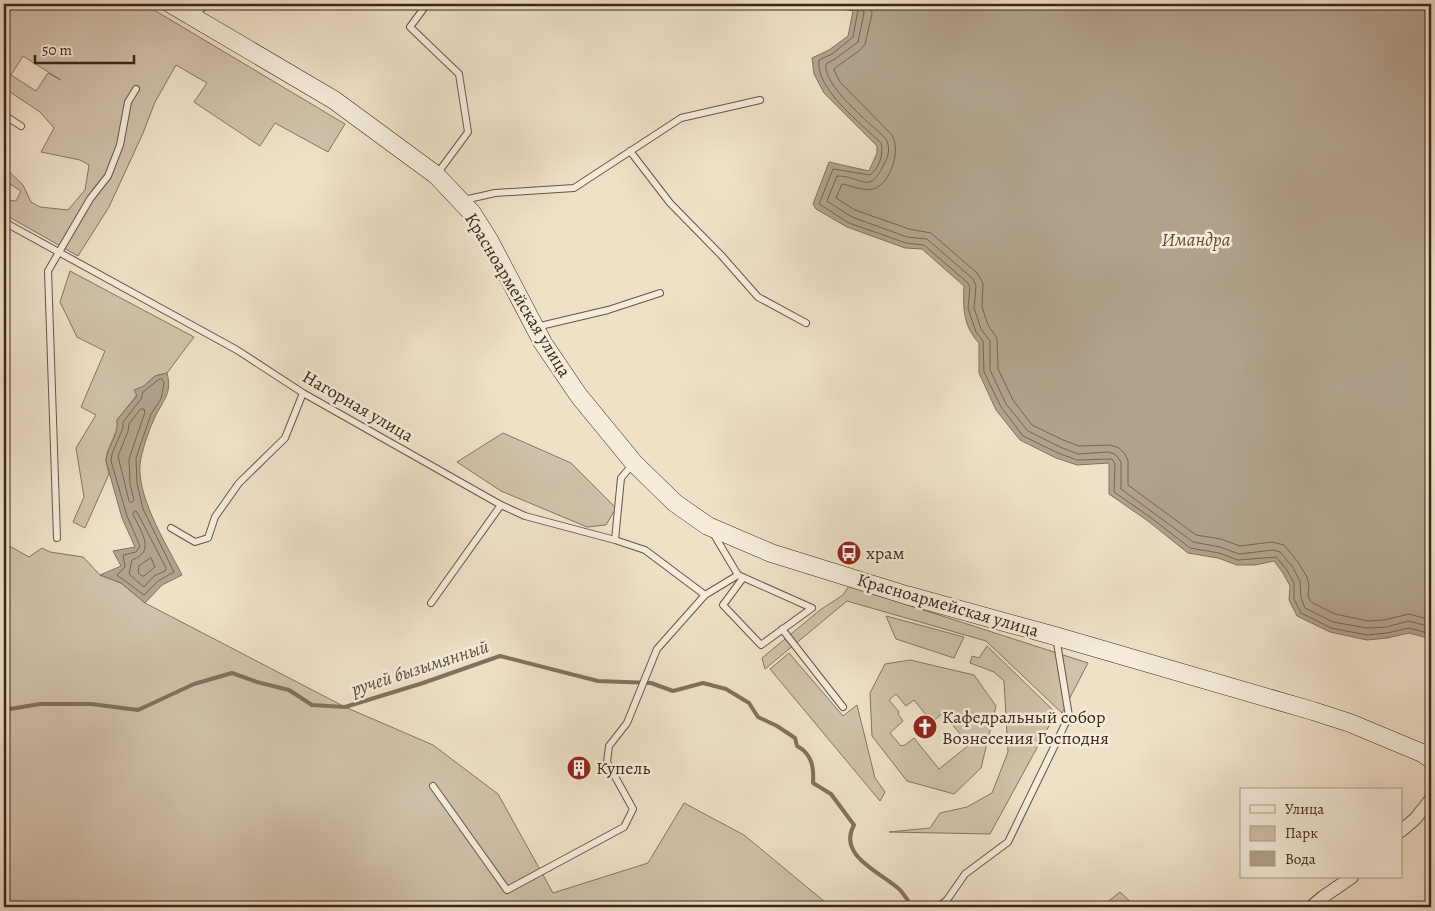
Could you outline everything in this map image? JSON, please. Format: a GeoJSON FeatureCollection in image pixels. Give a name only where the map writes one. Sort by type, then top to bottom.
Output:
{"type":"FeatureCollection","features":[{"type":"Feature","properties":{"kind":"street","name":"Красноармейская улица"},"geometry":{"type":"LineString","coordinates":[[171,4],[334,100],[436,175],[472,213],[489,240],[543,343],[579,396],[634,463],[675,502],[708,526],[771,553],[906,595],[1055,636],[1350,723],[1422,753],[1431,759]]}},
{"type":"Feature","properties":{"kind":"street"},"geometry":{"type":"LineString","coordinates":[[1402,830],[1415,818],[1431,798]]}},
{"type":"Feature","properties":{"kind":"street"},"geometry":{"type":"LineString","coordinates":[[1312,907],[1351,878]]}},
{"type":"Feature","properties":{"kind":"lane"},"geometry":{"type":"LineString","coordinates":[[194,17],[206,4]]}},
{"type":"Feature","properties":{"kind":"lane"},"geometry":{"type":"LineString","coordinates":[[427,4],[410,27],[459,74],[468,132],[436,175]]}},
{"type":"Feature","properties":{"kind":"lane"},"geometry":{"type":"LineString","coordinates":[[57,538],[48,271],[90,199],[108,176],[120,146],[128,102],[136,89]]}},
{"type":"Feature","properties":{"kind":"lane"},"geometry":{"type":"LineString","coordinates":[[460,201],[495,193],[574,188],[681,118],[760,100]]}},
{"type":"Feature","properties":{"kind":"lane"},"geometry":{"type":"LineString","coordinates":[[4,115],[21,126]]}},
{"type":"Feature","properties":{"kind":"lane"},"geometry":{"type":"LineString","coordinates":[[630,151],[670,203],[758,296],[806,323]]}},
{"type":"Feature","properties":{"kind":"lane","name":"Нагорная улица"},"geometry":{"type":"LineString","coordinates":[[4,222],[237,350],[303,393],[501,505],[526,516],[645,550],[705,595]]}},
{"type":"Feature","properties":{"kind":"lane"},"geometry":{"type":"LineString","coordinates":[[535,328],[608,310],[660,293]]}},
{"type":"Feature","properties":{"kind":"lane"},"geometry":{"type":"LineString","coordinates":[[171,528],[195,542],[208,538],[215,517],[239,483],[285,438],[303,393]]}},
{"type":"Feature","properties":{"kind":"lane"},"geometry":{"type":"LineString","coordinates":[[615,540],[621,478],[634,463]]}},
{"type":"Feature","properties":{"kind":"lane"},"geometry":{"type":"LineString","coordinates":[[431,603],[501,505]]}},
{"type":"Feature","properties":{"kind":"lane"},"geometry":{"type":"LineString","coordinates":[[708,526],[740,576],[812,608],[760,645],[722,605],[740,576]]}},
{"type":"Feature","properties":{"kind":"lane"},"geometry":{"type":"LineString","coordinates":[[433,786],[507,890],[624,827],[633,809],[607,762],[609,746],[627,723],[657,648],[705,595],[740,576]]}},
{"type":"Feature","properties":{"kind":"lane"},"geometry":{"type":"LineString","coordinates":[[782,629],[843,707]]}},
{"type":"Feature","properties":{"kind":"lane"},"geometry":{"type":"LineString","coordinates":[[938,907],[947,900],[965,874],[1008,842],[1069,716],[1055,636]]}},
{"type":"Feature","properties":{"kind":"green space"},"geometry":{"type":"Polygon","coordinates":[[[4,4],[144,4],[345,124],[328,152],[275,123],[260,146],[194,102],[207,83],[176,65],[155,102],[109,207],[78,256],[4,214],[4,200],[16,201],[21,191],[4,180],[4,167],[23,185],[31,202],[40,207],[68,210],[85,190],[89,165],[80,160],[41,152],[54,128],[40,112],[4,88],[4,4]],[[23,56],[11,75],[36,91],[48,73],[61,80],[23,56]]]}},
{"type":"Feature","properties":{"kind":"green space"},"geometry":{"type":"Polygon","coordinates":[[[70,271],[194,337],[167,373],[155,376],[144,386],[117,420],[118,427],[107,453],[106,461],[109,474],[85,528],[73,522],[84,497],[76,448],[96,415],[81,407],[105,351],[77,337],[60,302],[70,271]]]}},
{"type":"Feature","properties":{"kind":"green space"},"geometry":{"type":"Polygon","coordinates":[[[503,433],[571,463],[616,508],[606,525],[587,527],[501,491],[457,462],[503,433]]]}},
{"type":"Feature","properties":{"kind":"green space"},"geometry":{"type":"Polygon","coordinates":[[[4,543],[29,557],[42,548],[50,552],[83,557],[100,575],[121,583],[145,603],[345,707],[433,745],[498,794],[553,893],[648,863],[684,803],[744,835],[831,907],[4,907],[4,543]]]}},
{"type":"Feature","properties":{"kind":"green space"},"geometry":{"type":"Polygon","coordinates":[[[849,586],[1088,663],[1062,713],[986,641],[847,601],[765,669],[762,658],[820,610],[843,595],[849,586]]]}},
{"type":"Feature","properties":{"kind":"green space"},"geometry":{"type":"Polygon","coordinates":[[[886,616],[964,637],[954,658],[896,639],[886,616]]]}},
{"type":"Feature","properties":{"kind":"green space"},"geometry":{"type":"Polygon","coordinates":[[[987,646],[1056,713],[990,834],[889,832],[930,828],[940,813],[967,807],[992,793],[1008,752],[1004,681],[994,672],[970,663],[972,656],[979,658],[987,646]]]}},
{"type":"Feature","properties":{"kind":"green space"},"geometry":{"type":"Polygon","coordinates":[[[789,653],[843,716],[857,705],[875,778],[885,792],[880,801],[770,669],[789,653]]]}},
{"type":"Feature","properties":{"kind":"green space"},"geometry":{"type":"Polygon","coordinates":[[[910,660],[974,675],[996,706],[981,768],[954,794],[907,781],[872,736],[870,693],[885,664],[910,660]],[[896,694],[889,700],[899,712],[898,714],[903,721],[890,733],[901,746],[914,738],[939,769],[969,745],[943,713],[932,722],[914,700],[906,706],[896,694]]]}},
{"type":"Feature","properties":{"kind":"green space"},"geometry":{"type":"Polygon","coordinates":[[[1120,892],[1136,907],[1101,907],[1120,892]]]}},
{"type":"Feature","properties":{"kind":"water","name":"Имандра"},"geometry":{"type":"Polygon","coordinates":[[[820,4],[1431,4],[1431,639],[1409,633],[1367,640],[1330,632],[1297,616],[1289,600],[1290,586],[1274,561],[1255,565],[1237,565],[1218,558],[1188,553],[1148,521],[1109,494],[1109,463],[1077,465],[1056,458],[1020,440],[996,410],[979,373],[979,343],[970,330],[965,316],[964,286],[922,249],[905,248],[847,227],[816,209],[813,204],[829,162],[869,171],[877,153],[877,146],[824,93],[814,74],[812,58],[829,50],[848,36],[853,11],[820,4]]]}},
{"type":"Feature","properties":{"kind":"water"},"geometry":{"type":"Polygon","coordinates":[[[167,373],[168,390],[147,436],[141,458],[140,472],[142,486],[153,518],[182,575],[162,585],[145,603],[121,583],[100,575],[121,566],[113,551],[135,547],[122,518],[106,461],[116,431],[117,420],[137,396],[134,390],[144,386],[155,376],[167,373]]]}},
{"type":"Feature","properties":{"kind":"waterway","name":"ручей бызымянный"},"geometry":{"type":"LineString","coordinates":[[4,710],[40,704],[91,704],[138,710],[194,684],[232,673],[289,690],[312,705],[345,707],[423,683],[500,656],[598,681],[651,683],[673,691],[703,683],[726,689],[749,703],[758,717],[777,726],[795,738],[797,746],[809,757],[813,772],[813,783],[831,794],[854,825],[850,836],[852,846],[857,855],[865,864],[901,891],[912,907]]}},
{"type":"Feature","properties":{"kind":"place","name":"храм"},"geometry":{"type":"Point","coordinates":[849,553]}},
{"type":"Feature","properties":{"kind":"place","name":"Кафедральный собор Вознесения Господня"},"geometry":{"type":"Point","coordinates":[925,727]}},
{"type":"Feature","properties":{"kind":"place","name":"Купель"},"geometry":{"type":"Point","coordinates":[579,768]}}]}
